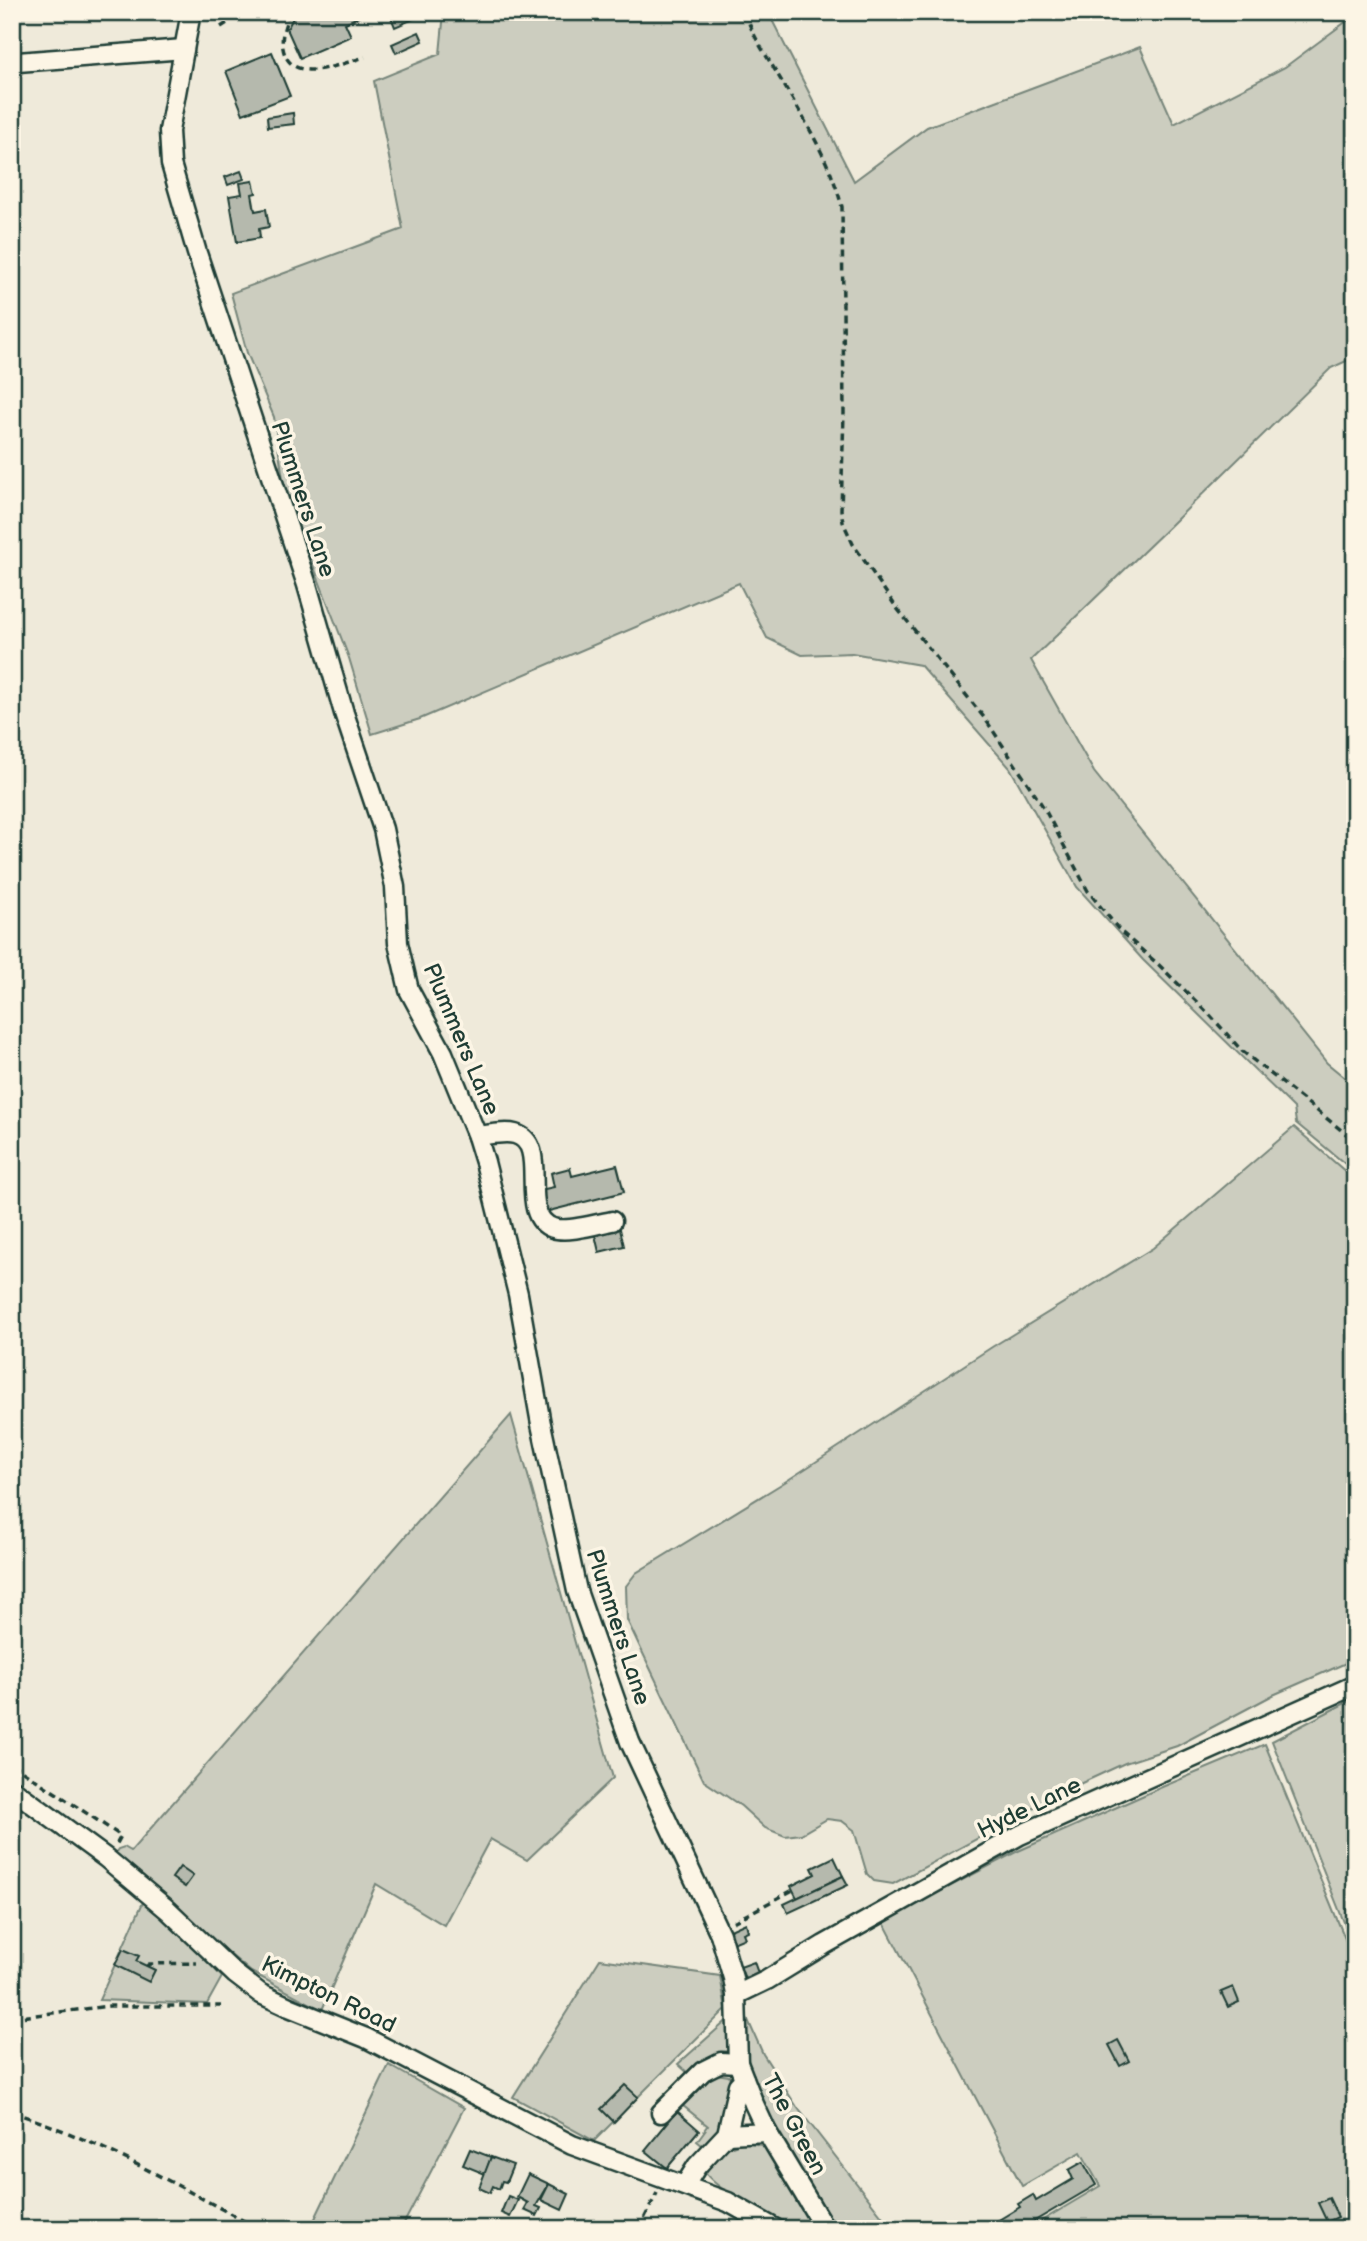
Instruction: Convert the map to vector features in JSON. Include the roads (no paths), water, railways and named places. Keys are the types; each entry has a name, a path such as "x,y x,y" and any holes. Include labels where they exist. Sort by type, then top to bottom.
{"street":[{"name":"Plummers Lane","path":"191,12 169,131 171,164 197,253 307,585 344,713 383,829 395,887 398,943 410,990 443,1053 477,1136 518,1294 541,1424 577,1591 630,1742 720,1934 736,1995"},
{"path":"18,62 184,49"},
{"path":"477,1136 510,1133 519,1135 528,1142 533,1151 534,1201 542,1220 552,1228 572,1229 612,1221"},
{"name":"Hyde Lane","path":"736,1995 767,1980 846,1932 1020,1835 1355,1685"},
{"name":"Kimpton Road","path":"12,1789 106,1857 168,1910 235,1974 261,1994 366,2038 572,2145 728,2202 776,2229"},
{"name":"The Green","path":"736,1995 741,2071 767,2132 825,2229"},
{"path":"662,2113 703,2071 722,2062 741,2071 727,2134 697,2166 685,2185"},
{"path":"727,2134 767,2132"}]}
